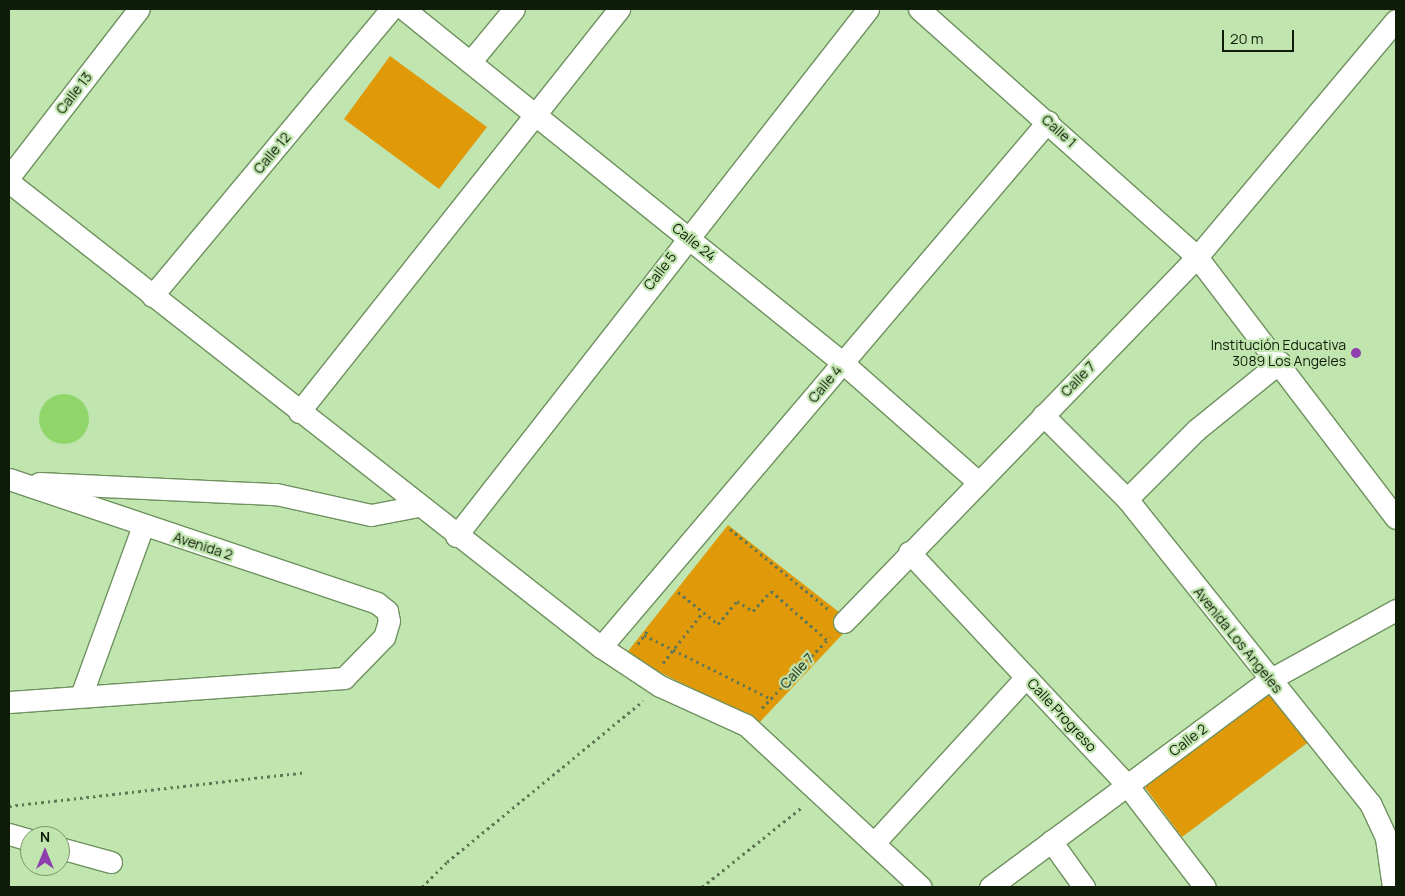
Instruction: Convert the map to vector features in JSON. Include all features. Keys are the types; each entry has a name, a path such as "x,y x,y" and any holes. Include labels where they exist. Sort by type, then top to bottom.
{"street":[{"name":"Calle 13","path":"9,177 139,9"},
{"name":"Calle 12","path":"152,296 391,9"},
{"name":"Calle 24","path":"404,9 537,112 843,363 978,482"},
{"path":"471,61 514,9"},
{"path":"299,412 619,9"},
{"name":"Calle 5","path":"456,536 686,236 868,9"},
{"name":"Calle 1","path":"919,9 1048,121 1197,257 1280,362 1396,518"},
{"name":"Calle 7","path":"844,622 909,552 1197,257 1396,20"},
{"name":"Calle 4","path":"601,647 1048,121"},
{"path":"9,182 456,536 601,647 746,725 821,792 921,887"},
{"path":"1127,499 1196,430 1280,362"},
{"name":"Avenida Los Angeles","path":"1043,415 1127,499 1269,680 1310,724 1370,803 1386,838 1393,887"},
{"path":"13,480 276,494 371,515 418,506"},
{"name":"Avenida 2","path":"13,480 143,526 377,603 387,611 389,621 384,637 344,678 81,696"},
{"path":"9,702 81,696 143,526"},
{"name":"Calle Progreso","path":"909,552 1127,785 1205,887"},
{"name":"Calle 2","path":"990,887 1269,680 1396,610"},
{"path":"874,843 1026,677"},
{"path":"1051,841 1084,887"},
{"path":"70,851 111,862"}],"path":[{"path":"728,527 844,622"},
{"path":"677,592 718,624 737,601 753,610 771,590 827,640"},
{"path":"422,887 446,862 659,678 672,652 703,612"},
{"name":"Calle 7","path":"746,725 844,622"},
{"path":"644,635 672,652 771,699"},
{"path":"9,806 306,772"},
{"path":"702,887 821,792"}],"shaded area":[{"path":"390,56 487,127 439,189 344,119"},
{"path":"728,525 853,623 760,722 625,655"},
{"path":"1263,696 1279,696 1314,738 1182,837 1144,786"}],"building":[{"path":"64,394 78,398 85,405 89,419 85,433 78,440 64,444 50,440 43,433 39,419 43,405 50,398"}],"place":[{"name":"Institución Educativa 3089 Los Angeles","path":"1356,353"}]}
